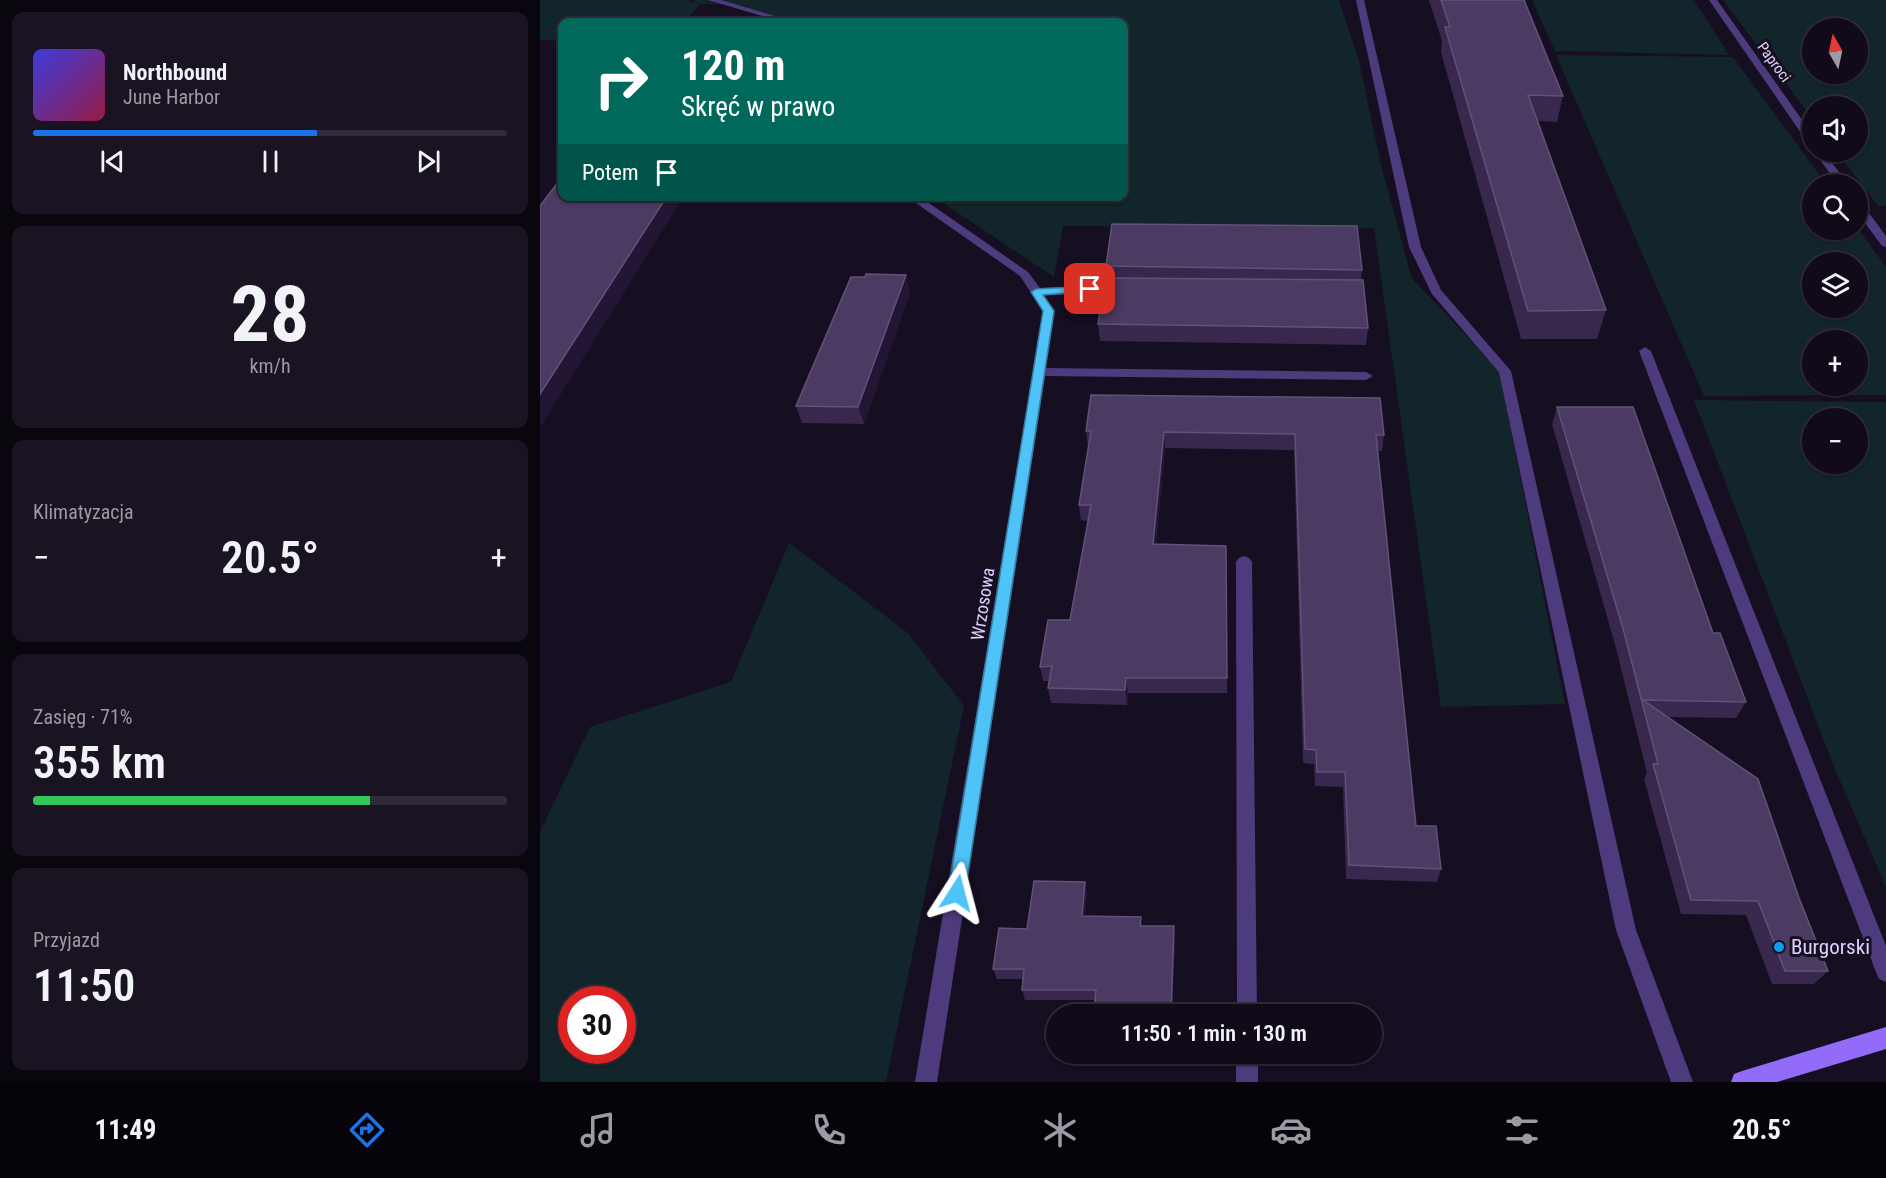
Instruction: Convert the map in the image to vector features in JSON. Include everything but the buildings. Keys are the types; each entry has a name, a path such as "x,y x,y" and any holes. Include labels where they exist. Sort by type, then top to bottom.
{"street":[{"path":"712,0 777,18"},
{"path":"1360,0 1415,247 1436,291 1505,371 1626,930 1682,1082"},
{"name":"Paproci","path":"1713,0 1802,127"},
{"name":"Wrzosowa","path":"918,201 1024,274 1049,311 927,1082"},
{"path":"1868,219 1886,244"},
{"path":"1036,292 1136,289"},
{"path":"1645,351 1886,972"},
{"path":"1039,372 1366,376"},
{"path":"1244,561 1247,1004"},
{"path":"1742,1082 1886,1038"},
{"path":"1247,1064 1247,1082"}],"shaded area":[{"path":"540,0 687,0 696,3 693,0 1339,0 1359,61 1381,165 1412,279 1499,369 1565,704 1441,707 1374,228 1063,226 1054,277 940,201 1128,201 1128,18 776,18 725,4 700,4 688,18 558,18 558,41 540,40"},
{"path":"1532,0 1694,0 1729,55 1555,51"},
{"path":"1723,0 1886,0 1886,206 1878,206 1868,193 1868,174 1854,174 1845,162 1868,162 1868,96 1802,96 1802,105"},
{"path":"1556,55 1733,57 1802,151 1802,162 1810,162 1819,174 1802,174 1802,240 1866,240 1886,267 1886,395 1868,395 1868,330 1802,330 1802,395 1704,396"},
{"path":"1694,400 1886,402 1886,887 1834,767"},
{"path":"789,543 908,633 964,706 886,1082 540,1082 540,832 590,727 731,682"}],"place":[{"name":"Burgorski","path":"1779,947"}],"route":[{"path":"957,893 1049,311 1036,292 1090,289"}]}
